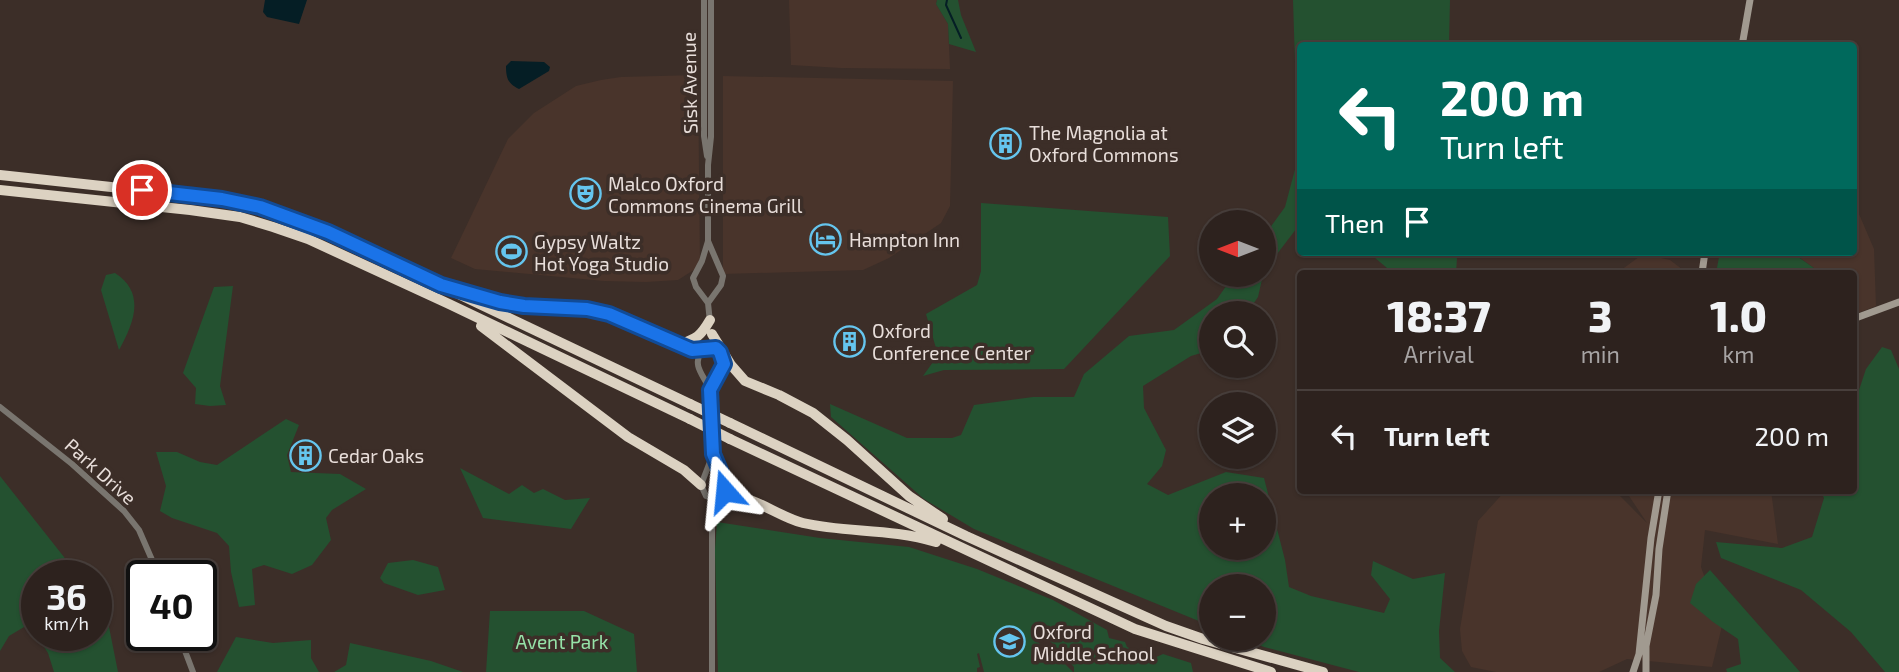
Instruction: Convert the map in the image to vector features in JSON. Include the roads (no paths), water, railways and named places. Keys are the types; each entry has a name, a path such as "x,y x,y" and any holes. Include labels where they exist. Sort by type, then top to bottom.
{"highway":[{"path":"0,172 35,179 222,199 260,207 328,232 966,536 1166,626 1323,672"},
{"path":"0,192 190,209 262,223 308,239 1135,629 1271,672"},
{"path":"441,285 500,302 587,309 609,314 679,345 704,349"},
{"path":"449,304 514,349 628,437 684,470 701,485"},
{"path":"679,345 694,341 711,327 731,365 745,381"},
{"path":"724,362 737,378 779,395 813,413 909,496 966,536"},
{"path":"721,498 736,494 780,516 802,523 897,532 967,551"},
{"path":"712,513 723,502 743,497"}],"main road":[{"path":"1743,42 1750,0"},
{"path":"1857,318 1899,302"},
{"path":"1633,672 1639,654 1658,494"},
{"path":"1646,672 1646,646 1656,596 1659,549 1667,494"}],"street":[{"name":"Sisk Avenue","path":"704,0 704,136 708,165"},
{"name":"Sisk Avenue","path":"700,291 693,278 708,241 712,0"},
{"name":"Sisk Avenue","path":"708,241 723,276 721,285 708,303"},
{"path":"699,267 718,267"},
{"path":"700,291 716,290"},
{"path":"700,291 708,303 716,348 724,362 724,367 710,390"},
{"path":"711,327 704,349 697,358 698,367 710,390 713,454 726,485 721,498 713,506 712,513 712,672"},
{"path":"704,349 716,348"},
{"name":"Park Drive","path":"0,407 72,464 124,511 139,530 152,560"},
{"path":"712,513 701,485 713,454"},
{"path":"706,496 721,498"},
{"path":"185,651 193,672"}],"water":[{"path":"265,0 307,0 299,24 267,17 263,12"},
{"path":"511,61 544,62 550,67 549,71 519,89 510,83 507,77 506,66"}],"waterway":[{"path":"947,0 946,5 961,38"}],"place":[{"name":"The Magnolia at Oxford Commons","path":"1006,143"},
{"name":"Malco Oxford Commons Cinema Grill","path":"585,194"},
{"name":"Hampton Inn","path":"826,239"},
{"name":"Gypsy Waltz Hot Yoga Studio","path":"511,252"},
{"name":"Oxford Conference Center","path":"849,341"},
{"name":"Cedar Oaks","path":"305,455"},
{"name":"Oxford Middle School","path":"1010,642"}],"park label":[{"name":"Avent Park","path":"562,641"}]}
